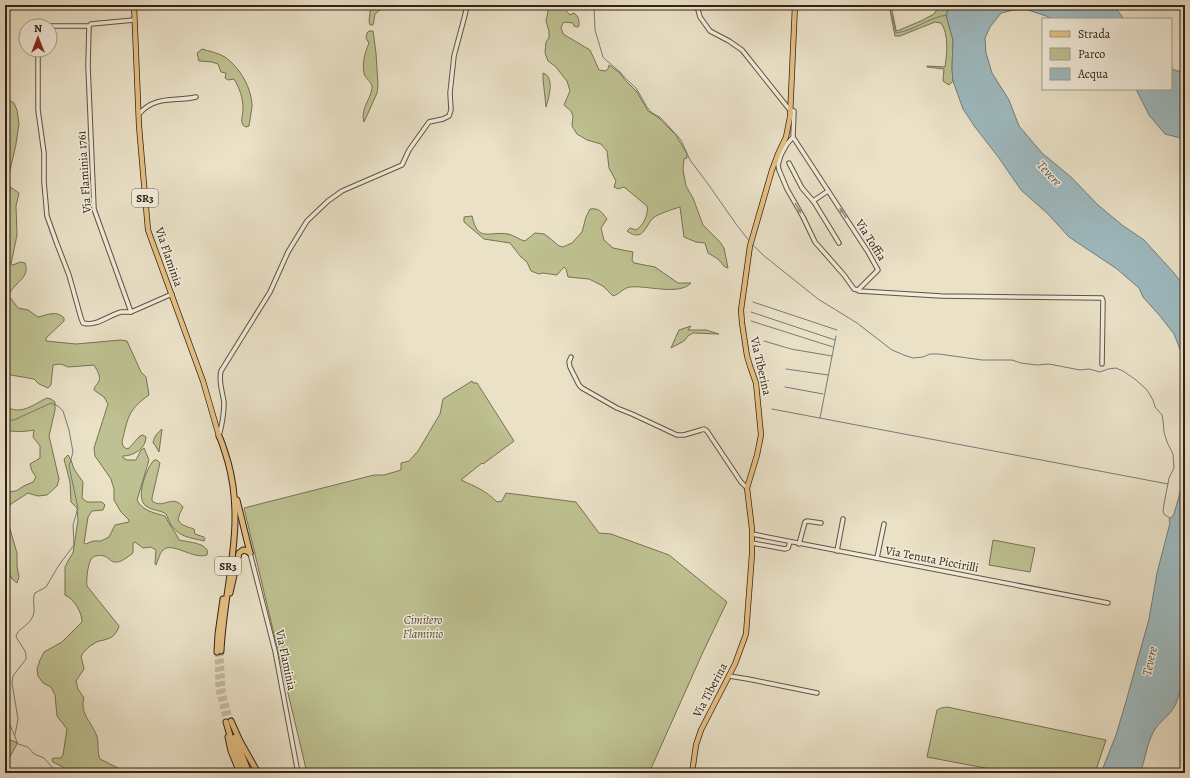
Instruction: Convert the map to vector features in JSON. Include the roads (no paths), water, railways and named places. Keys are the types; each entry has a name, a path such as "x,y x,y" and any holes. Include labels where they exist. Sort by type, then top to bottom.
{"highway":[{"name":"Via Flaminia","path":"219,436 232,483 235,510 234,552 219,652 221,612 232,540 230,486 219,436"},
{"path":"232,483 250,553"},
{"path":"224,613 228,606 239,553 243,550 250,553"},
{"path":"228,722 230,745 240,773"},
{"path":"228,722 231,739 245,773"},
{"path":"228,722 249,773"},
{"path":"228,722 258,773"}],"main road":[{"name":"Via Flaminia","path":"134,5 139,114 148,230 203,381 219,436"},
{"name":"Via Tiberina","path":"692,773 696,745 701,730 738,657 746,634 752,543 747,488 762,435 756,383 750,366 741,310 750,246 770,178 776,172 778,154 786,137 790,117 795,5"}],"street":[{"path":"219,436 224,410 220,384 221,371 270,292 288,252 306,220 336,195 402,165 409,150 429,122 450,116 450,93 454,56 467,5"},
{"path":"697,6 700,17 710,31 742,50 789,109 793,110 793,137 781,155 776,172 815,242 844,275 854,289 941,296 1102,298 1102,364"},
{"path":"58,26 89,26 92,24 134,20"},
{"name":"Via Flaminia 1761","path":"89,26 88,66 94,209 131,312"},
{"path":"38,58 38,110 44,153 44,182 47,216 69,274 81,318 84,323 94,323 121,312 131,312 172,294"},
{"path":"139,114 148,106 163,100 196,97"},
{"name":"Via Toffia","path":"793,137 868,252 878,270 858,290"},
{"path":"790,163 802,189 813,201 839,243"},
{"path":"813,201 828,191"},
{"path":"571,357 569,362 570,367 580,386 612,406 677,435 684,435 704,429 707,431 741,482 747,488"},
{"path":"837,551 843,519"},
{"path":"800,544 805,522 821,523"},
{"path":"877,558 884,524"},
{"name":"Via Tenuta Piccirilli","path":"752,534 1108,603"},
{"path":"752,543 786,549 790,542"},
{"name":"Via Flaminia","path":"250,553 275,651 298,773"},
{"path":"5,576 5,586"},
{"path":"729,676 817,693"}],"water":[{"name":"Tevere","path":"950,5 1112,5 1123,18 1050,18 1028,10 1014,10 1001,13 990,27 985,38 986,53 992,73 1009,100 1019,126 1042,153 1071,177 1098,205 1122,225 1144,240 1185,287 1185,362 1174,334 1143,297 1139,288 1117,269 1069,237 1048,214 1021,190 975,127 963,109 953,81 953,40 946,15"},
{"path":"1172,69 1185,73 1185,139 1165,134 1149,115 1136,90 1172,90"},
{"name":"Tevere","path":"1185,475 1185,667 1179,695 1173,709 1154,731 1148,744 1140,773 1101,773 1116,735 1125,705 1149,619 1157,573 1170,523 1169,520 1174,514"}],"waterway":[{"path":"594,5 595,30 603,57 636,88 651,112 661,118 681,140 690,160 750,242"},
{"path":"889,5 896,33 909,30 934,18 947,15"},
{"path":"752,244 763,255 818,299 857,323 892,350 904,355 913,358 923,357 930,354 939,354 982,360 1012,360 1037,365 1049,364 1080,370 1089,369 1100,372 1116,368 1123,371 1147,390 1155,407 1162,415 1164,432 1173,454 1174,468 1169,478 1163,512 1170,518"},
{"path":"753,302 837,330"},
{"path":"751,312 835,340"},
{"path":"751,321 833,347"},
{"path":"820,418 836,336"},
{"path":"764,341 791,349 832,356"},
{"path":"786,369 828,375"},
{"path":"785,387 823,394"},
{"path":"5,420 14,420 51,403 58,406 63,411 69,430 73,452 69,466 78,508 73,525 74,545 59,565 46,587 35,593 33,615 30,621 18,632 16,637 25,651 26,659 13,676 12,683 18,719 15,735"},
{"path":"772,409 1168,484"},
{"path":"5,717 8,720 18,744 28,747 34,754 44,758 57,773"}],"tunnel":[{"path":"221,651 223,693 231,721"},
{"path":"217,652 218,689 226,722"}],"park label":[{"name":"Cimitero Flaminio","path":"423,627"}]}
